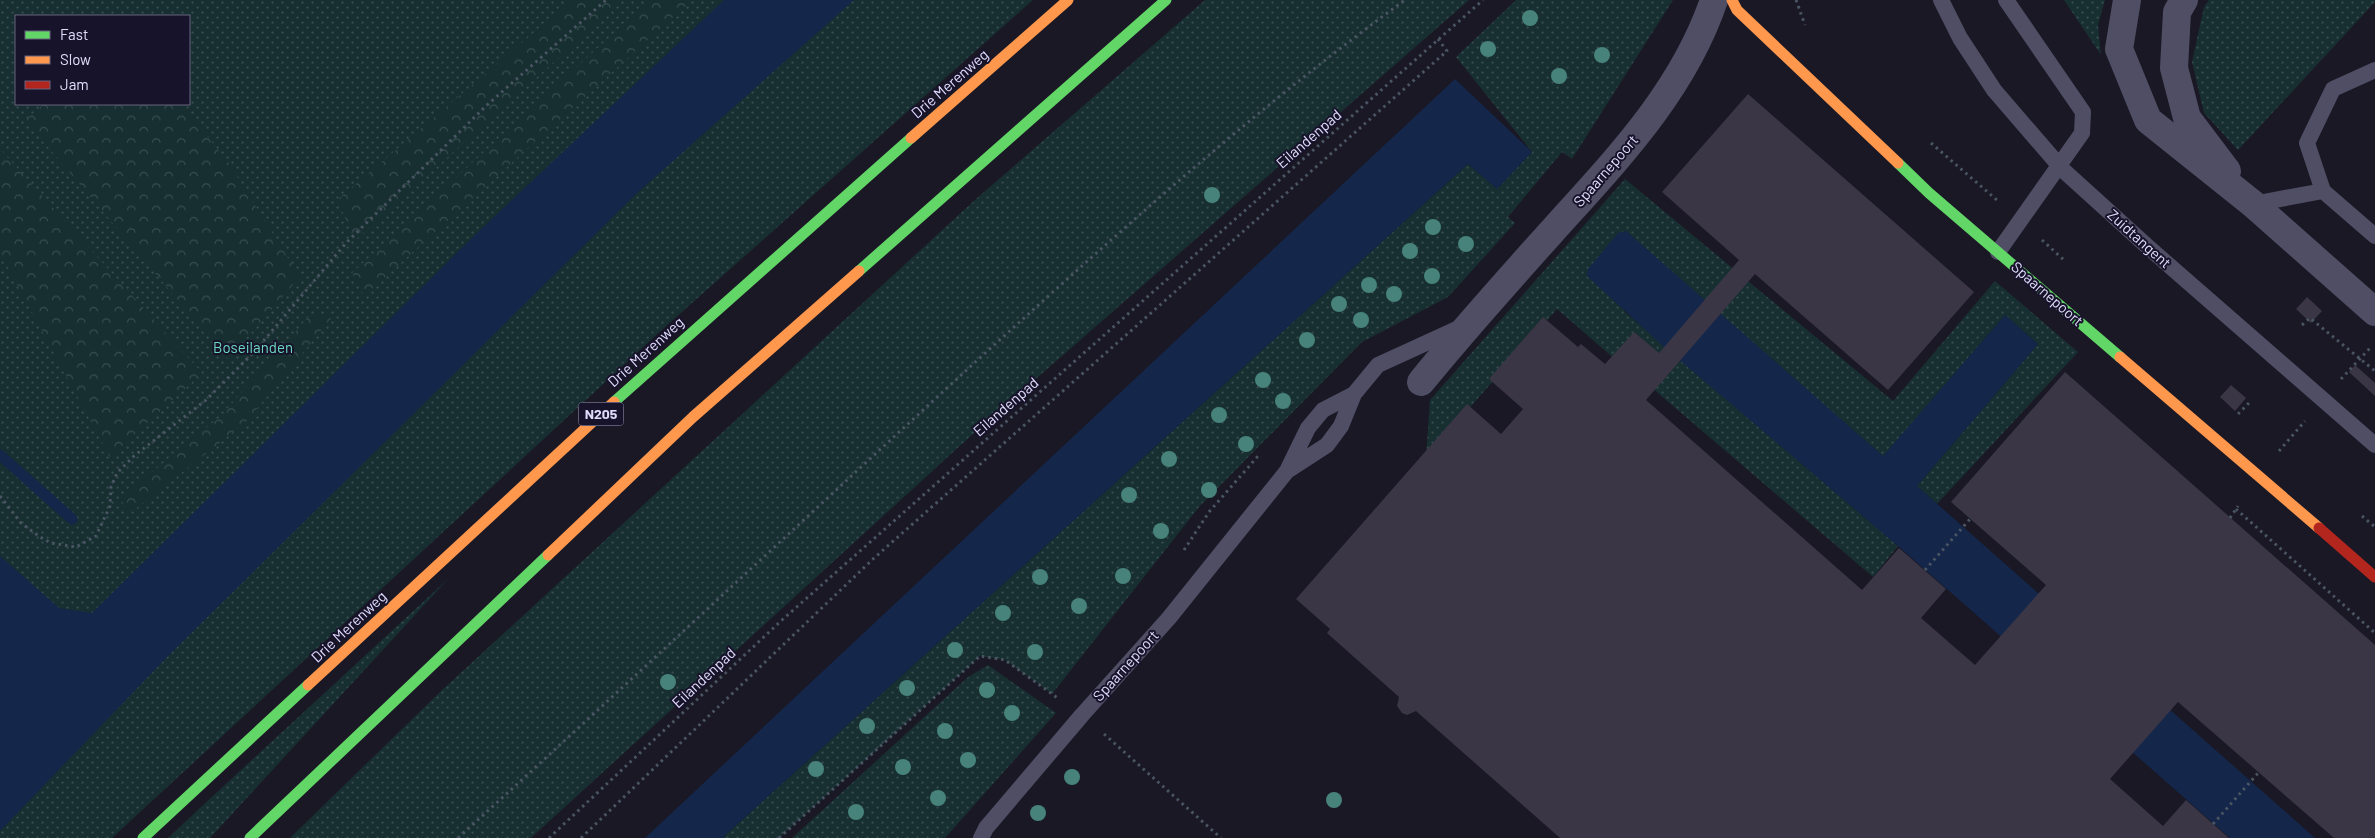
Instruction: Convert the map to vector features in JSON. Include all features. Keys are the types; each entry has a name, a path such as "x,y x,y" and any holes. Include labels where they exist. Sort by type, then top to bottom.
{"main road":[{"name":"Drie Merenweg","path":"143,838 662,357 1068,0"},
{"path":"250,838 693,417 1166,0"},
{"name":"Spaarnepoort","path":"1732,0 1737,10 1870,139 2375,577"}],"street":[{"name":"Spaarnepoort","path":"1421,382 1470,322 1635,139 1673,84 1705,26 1714,0"},
{"path":"2126,0 2118,49 2148,120 2253,204 2375,312"},
{"path":"2184,0 2176,12 2174,68 2187,118 2253,204"}],"lane":[{"name":"Zuidtangent","path":"1940,0 1960,38 1994,90 2063,170 2148,247 2375,445"},
{"path":"1998,252 2082,133 2083,112 2006,0"},
{"path":"2375,70 2334,89 2307,143 2323,191 2375,236"},
{"path":"2253,204 2323,191"},
{"name":"Spaarnepoort","path":"1287,471 1327,445 1342,426 1354,394 1378,365 1470,322"},
{"name":"Spaarnepoort","path":"1082,715 1169,618 1287,471 1308,428 1323,410 1354,394"},
{"path":"981,838 986,828 1082,715"}],"path":[{"path":"0,496 22,523 51,543 76,547 96,536 110,506 111,487 117,473 134,456 206,400 255,351 346,243 486,106 606,0"},
{"path":"458,838 786,534 1134,218 1343,45 1405,0"},
{"name":"Eilandenpad","path":"549,838 782,620 1483,0"},
{"path":"581,838 873,559 1447,51 1438,40"},
{"path":"2302,325 2310,318 2375,372"},
{"path":"2340,380 2375,343"},
{"path":"2230,518 2259,476 2310,415"},
{"path":"2236,509 2375,633"},
{"path":"1925,570 1970,519"},
{"path":"779,838 980,656 1005,660 1059,699"},
{"name":"Spaarnepoort","path":"1082,715 1221,838"},
{"path":"2213,824 2259,772"}],"green space":[{"name":"Boseilanden","path":"0,0 1033,0 665,327 112,838 0,838"},
{"path":"572,0 623,0 355,240 337,200"},
{"path":"650,0 692,0 364,296 352,273"},
{"path":"1205,0 1469,0 974,433 531,838 290,838 441,691 976,199"},
{"path":"1516,0 1673,0 1572,159 1562,152 1508,217 1515,223 1448,297 1362,342 1199,507 1052,694 1005,660 980,656 779,838 722,838 1468,164 1497,189 1532,152 1456,57"},
{"path":"2064,0 2105,0 2098,25 2101,55"},
{"path":"2209,0 2375,0 2375,2 2238,150 2204,113 2192,62 2204,7"},
{"path":"43,105 182,105 228,162 300,277 228,359 25,120"},
{"path":"0,149 202,373 110,457 0,253"},
{"path":"1625,179 1893,401 1995,281 2078,352 1937,504 1917,486 2038,344 2005,315 1883,457 1625,231 1624,311 1898,546 1873,577 1557,309 1426,457 1430,400"},
{"path":"310,315 333,316 246,422 129,514 120,498 220,417"},
{"path":"448,579 210,838 168,838 202,806"},
{"path":"988,665 1056,713 945,838 792,838 968,677"}],"water":[{"path":"724,0 854,0 637,193 168,656 0,831 0,556 59,608 92,613 477,233"},
{"path":"1455,79 1532,152 1497,189 1468,164 722,838 645,838"},
{"path":"1626,231 1883,456 2005,315 2038,344 1917,486 2315,838 2230,838 1898,546 1663,346 1587,276 1588,269 1618,233"}],"building":[{"path":"1748,94 1974,292 1888,390 1755,274 1646,400 1862,590 1899,548 1946,589 1921,618 1975,665 2046,585 1951,502 2065,372 2375,645 2375,838 2334,838 2178,702 2110,779 2163,826 2186,800 2229,838 1560,838 1416,711 1407,715 1402,713 1397,706 1399,697 1327,633 1330,629 1296,599 1467,404 1501,434 1523,409 1489,379 1543,317 1578,347 1581,344 1605,364 1634,332 1659,353 1739,260 1662,192"},
{"path":"2307,297 2322,311 2311,323 2296,309"},
{"path":"2355,365 2375,383 2375,396 2349,372"},
{"path":"2231,385 2246,398 2235,411 2220,397"}],"waterway":[{"path":"0,455 72,519"}],"traffic: fast":[{"path":"859,271 1166,0"},
{"path":"614,402 911,138"},
{"path":"1898,163 1929,193 2120,357"},
{"path":"250,838 548,555"},
{"path":"143,838 308,685"}],"traffic: slow":[{"path":"911,138 1068,0"},
{"path":"1732,0 1737,10 1898,163"},
{"path":"548,555 693,417 859,271"},
{"path":"2120,357 2319,528"},
{"path":"308,685 614,402"}],"traffic: jam":[{"path":"2319,528 2375,577"}]}
